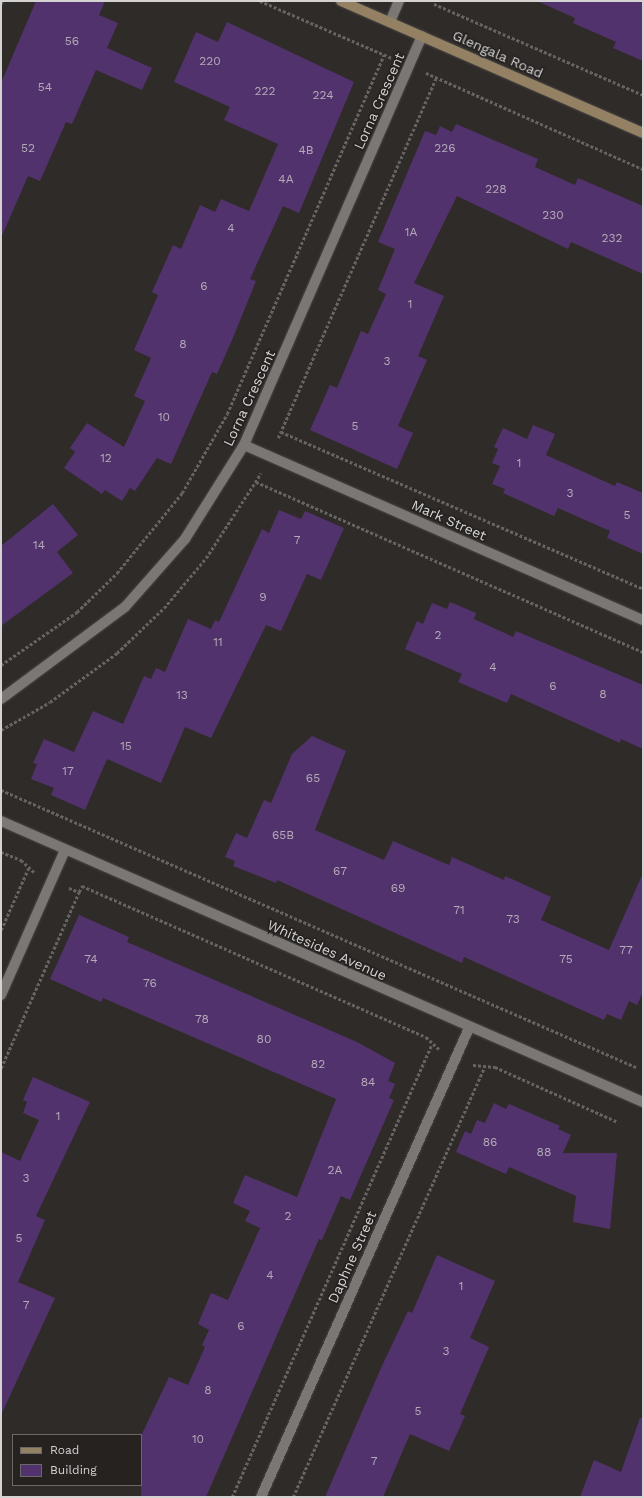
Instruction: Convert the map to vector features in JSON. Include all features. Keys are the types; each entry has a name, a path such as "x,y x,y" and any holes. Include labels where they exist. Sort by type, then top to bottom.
{"street":[{"name":"Glengala Road","path":"341,1 643,133"},
{"path":"390,22 399,1"},
{"name":"Lorna Crescent","path":"1,699 125,607 185,539 244,445 422,36"},
{"name":"Mark Street","path":"244,445 643,620"},
{"name":"Whitesides Avenue","path":"1,821 469,1028 643,1102"},
{"path":"1,995 65,850"},
{"name":"Daphne Street","path":"261,1497 469,1028"}],"path":[{"path":"260,1 643,170"},
{"path":"428,1 435,2 643,95"},
{"path":"1,665 76,612 117,573 182,493 227,414 384,55"},
{"path":"281,432 643,589"},
{"path":"256,482 643,652"},
{"path":"1,790 636,1067"},
{"path":"1,852 21,860 28,870 79,892"},
{"path":"1,930 28,870"},
{"path":"1,1068 82,886 426,1037 431,1046 484,1068 495,1067 618,1122"},
{"path":"232,1497 431,1046"},
{"path":"293,1497 484,1068"}],"building":[{"path":"36,1 105,1 99,15 118,23 107,48 152,68 142,90 96,70 72,124 66,122 40,181 28,176 1,238 1,83"},
{"path":"537,1 643,1 643,61 613,48 616,42 573,23 575,18"},
{"path":"227,22 354,82 299,213 283,206 250,279 256,281 232,340 217,374 212,372 171,464 157,458 135,491 130,488 122,501 105,490 102,494 64,468 75,452 70,448 87,423 124,447 145,401 134,396 151,358 134,350 158,295 152,292 173,245 181,249 200,205 215,212 221,199 249,211 278,144 224,120 230,107 174,82 196,32 218,42"},
{"path":"456,124 538,159 535,167 575,185 578,178 643,206 643,274 571,242 568,249 457,196 414,283 444,296 418,356 427,360 398,426 413,433 397,469 310,430 330,385 337,388 361,331 368,334 386,294 378,290 395,249 378,242 425,131 436,135 440,126 452,132"},
{"path":"533,425 555,434 546,455 615,486 617,482 643,493 643,554 607,538 610,531 558,508 554,516 503,493 505,489 492,484 500,466 492,463 498,449 494,447 503,428 527,439"},
{"path":"53,504 78,535 57,552 73,573 1,626 1,546"},
{"path":"279,510 301,519 305,511 344,528 321,580 307,574 281,631 266,625 211,738 185,727 161,783 107,759 85,810 51,795 54,788 31,779 37,764 33,763 44,739 74,752 93,711 123,724 144,676 151,679 156,668 165,672 188,619 211,629 215,620 219,622 262,529 269,533"},
{"path":"450,602 476,613 474,619 513,637 516,631 643,685 643,749 621,739 620,743 511,694 507,703 458,682 462,674 405,649 417,621 423,624 432,603 447,609"},
{"path":"312,736 346,751 315,830 384,860 393,841 449,865 452,857 504,880 505,876 551,897 541,920 609,950 643,873 643,992 637,1005 629,1001 621,1020 607,1014 604,1020 464,957 462,963 277,880 276,883 233,866 235,861 225,857 236,833 247,838 264,800 271,803 292,754"},
{"path":"79,915 129,937 127,942 357,1042 395,1063 388,1081 395,1084 389,1098 394,1100 350,1200 341,1196 322,1240 319,1239 206,1497 141,1497 142,1434 169,1377 188,1385 205,1347 202,1345 209,1330 198,1324 211,1293 228,1300 260,1228 245,1221 250,1211 233,1203 245,1175 297,1197 336,1099 103,998 101,1002 50,979"},
{"path":"33,1077 90,1102 36,1216 45,1220 18,1282 55,1298 1,1415 1,1152 20,1161 39,1120 23,1113 27,1102 23,1100"},
{"path":"494,1103 506,1109 509,1104 560,1126 558,1129 571,1135 563,1153 617,1153 610,1229 573,1222 576,1196 509,1167 506,1174 456,1152 465,1131 471,1134 477,1120 485,1123"},
{"path":"437,1255 495,1281 470,1338 489,1347 460,1414 465,1416 449,1451 410,1434 383,1497 325,1497 381,1368 408,1311 412,1313"},
{"path":"640,1418 643,1418 643,1497 580,1497 594,1460 621,1472"}]}
